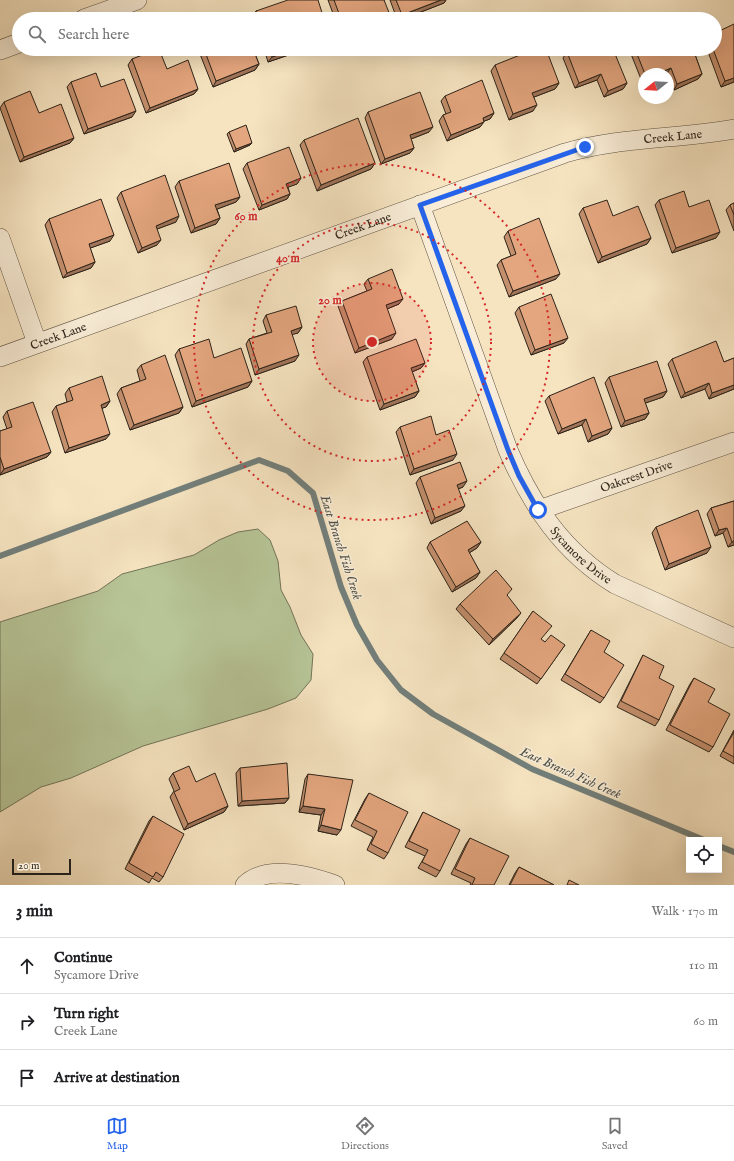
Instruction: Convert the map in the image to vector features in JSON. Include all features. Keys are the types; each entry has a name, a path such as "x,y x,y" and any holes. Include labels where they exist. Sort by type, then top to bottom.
{"street":[{"path":"104,12 137,0"},
{"path":"0,50 12,46"},
{"name":"Creek Lane","path":"0,356 585,147 706,134 734,129"},
{"name":"Sycamore Drive","path":"420,205 508,450 519,476 538,510 570,550 597,573 615,584 734,638"},
{"path":"0,238 37,343"},
{"name":"Oakcrest Drive","path":"538,510 734,442"},
{"path":"245,885 254,878 281,874 297,874 335,885"}],"green space":[{"path":"258,529 270,540 278,561 281,590 290,607 301,635 313,654 311,680 296,698 268,709 143,746 71,778 41,787 0,812 0,622 98,591 122,574 194,555 219,540 238,532"}],"building":[{"path":"288,0 318,0 322,12 256,12"},
{"path":"334,0 384,0 389,12 338,12"},
{"path":"396,0 441,0 410,12 401,12"},
{"path":"734,24 734,78 725,81 716,56 722,56 722,30"},
{"path":"140,56 162,56 167,69 188,60 198,89 150,108 132,59"},
{"path":"207,56 256,56 259,64 216,81"},
{"path":"518,56 549,56 559,83 532,93 537,105 513,114 495,65"},
{"path":"569,56 616,56 627,83 608,91 601,74 579,83"},
{"path":"638,56 696,56 702,74 677,84 674,76 674,68 643,68"},
{"path":"96,73 101,87 124,79 136,111 88,129 71,82"},
{"path":"482,80 494,113 483,118 484,122 451,135 443,115 451,112 445,96"},
{"path":"30,91 39,113 61,104 74,138 24,157 4,102"},
{"path":"420,92 433,127 410,135 414,148 385,159 368,112"},
{"path":"358,118 375,163 321,185 304,140"},
{"path":"246,125 252,143 236,149 229,132"},
{"path":"289,147 301,178 286,184 290,194 262,205 247,163"},
{"path":"229,163 240,197 215,205 220,218 195,228 179,181"},
{"path":"165,175 179,216 156,226 161,240 142,248 121,192"},
{"path":"684,191 689,207 709,200 720,232 676,248 659,200"},
{"path":"101,199 114,235 89,244 95,262 67,273 49,219"},
{"path":"607,200 613,216 638,206 651,238 602,257 583,208"},
{"path":"734,203 734,215 730,205"},
{"path":"539,218 560,274 513,291 501,260 516,254 508,231"},
{"path":"392,269 403,299 386,305 396,333 359,348 342,301 372,289 368,279"},
{"path":"551,294 568,338 535,350 519,307"},
{"path":"296,306 302,327 291,331 299,355 259,369 249,339 272,332 266,315"},
{"path":"209,339 214,358 241,348 252,381 196,401 179,349"},
{"path":"416,339 425,363 411,368 419,391 384,404 367,357"},
{"path":"716,341 724,362 734,358 734,385 712,393 709,383 685,393 672,359"},
{"path":"165,355 183,407 134,425 121,388 146,379 141,365"},
{"path":"657,361 667,391 644,399 649,413 625,421 609,377"},
{"path":"102,376 110,401 101,405 110,434 69,448 56,406 73,400 69,388"},
{"path":"594,377 612,428 592,436 586,419 562,429 549,396"},
{"path":"33,402 51,452 4,469 0,457 0,431 12,427 7,411"},
{"path":"431,416 436,435 449,430 457,454 414,469 400,427"},
{"path":"460,462 467,481 457,485 465,506 435,518 420,477"},
{"path":"734,501 734,541 732,542 727,528 719,530 711,508"},
{"path":"698,510 711,547 669,564 656,527"},
{"path":"467,521 481,542 468,550 480,572 456,587 430,542"},
{"path":"496,570 512,589 507,595 521,613 493,639 460,604"},
{"path":"533,611 552,626 541,639 545,642 551,635 565,645 541,679 504,653"},
{"path":"591,630 610,641 604,652 624,665 604,698 565,674"},
{"path":"643,655 664,666 659,678 674,686 659,720 621,701"},
{"path":"694,678 715,689 708,702 730,714 713,747 670,725"},
{"path":"734,732 734,757 723,751"},
{"path":"287,763 289,798 242,801 240,768"},
{"path":"189,766 196,782 215,773 228,806 188,824 174,792 180,789 173,773"},
{"path":"308,774 353,780 341,830 321,825 325,809 303,806"},
{"path":"369,793 408,812 388,853 371,844 377,831 355,820"},
{"path":"423,812 460,830 440,871 422,862 428,850 409,841"},
{"path":"153,816 184,834 163,877 156,872 153,877 129,863"},
{"path":"470,838 509,856 494,885 472,885 475,878 455,869"},
{"path":"519,867 554,885 510,885"},
{"path":"569,880 579,885 567,885"}],"waterway":[{"name":"East Branch Fish Creek","path":"0,556 259,460 288,471 313,493 341,587 357,625 377,660 401,690 433,714 532,769 697,837"},
{"name":"East Branch Fish Creek","path":"722,847 734,852"}],"route":[{"path":"538,510 519,476 508,450 420,205 585,147"}]}
